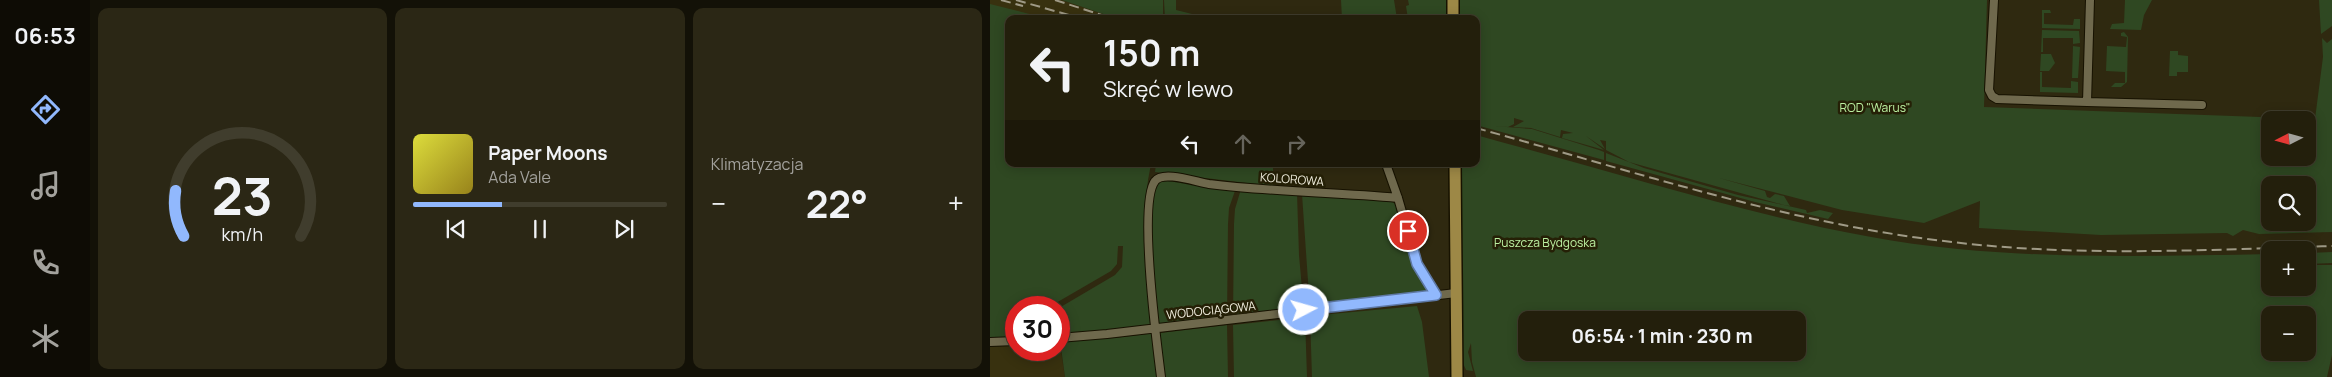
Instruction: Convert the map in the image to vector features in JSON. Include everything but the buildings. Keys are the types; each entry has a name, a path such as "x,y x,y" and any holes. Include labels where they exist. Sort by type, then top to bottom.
{"main road":[{"path":"1453,0 1453,15"},
{"path":"1454,167 1457,375"}],"street":[{"path":"1994,0 1989,90 1992,96 1997,99 2202,105"},
{"path":"2087,102 2090,0"},
{"path":"1387,167 1417,264 1436,295"},
{"name":"KOLOROWA","path":"1155,327 1147,226 1151,188 1156,179 1166,175 1212,184 1398,198"},
{"name":"WODOCIĄGOWA","path":"1070,337 1456,293"},
{"path":"1155,327 1161,377"},
{"path":"990,342 1005,341"}],"shaded area":[{"path":"990,0 1062,0 1106,15 1014,15 990,8"},
{"path":"1005,345 1005,361 1062,361 1065,377 990,377 990,347"}],"green space":[{"path":"1062,0 1163,0 1163,15 1106,15"},
{"path":"1164,0 1176,0 1176,10 1196,15 1165,15"},
{"path":"1341,0 1394,0 1396,15 1342,15"},
{"path":"1408,0 1448,0 1448,15 1407,15 1406,6 1409,5"},
{"name":"ROD \"Warus\"","path":"1458,0 1987,0 1984,107 2261,117 2261,166 2316,166 2316,111 2323,57 2322,38 2327,43 2332,39 2332,232 2259,234 2243,230 2233,236 2227,233 2101,235 1979,228 1980,201 1924,223 1842,210 1719,178 1765,191 1767,197 1770,198 1775,194 1784,196 1790,206 1784,205 1629,162 1606,150 1606,141 1600,140 1605,149 1586,136 1604,150 1562,138 1563,134 1573,133 1561,130 1560,137 1531,128 1513,127 1524,121 1514,118 1514,124 1508,127 1493,126 1532,129 1604,152 1604,160 1480,126 1480,15 1458,15"},
{"path":"2125,0 2152,0 2144,15 2141,30 2110,29 2112,24 2124,23"},
{"path":"2319,0 2332,0 2332,26 2321,34"},
{"path":"990,4 1033,15 1005,15 1005,167 1150,167 1145,205 1145,246 1154,328 1070,334 1070,302 1115,275 1122,267 1123,246 1118,246 1117,264 1111,271 1068,296 1005,296 1005,338 990,339"},
{"path":"2042,10 2050,10 2051,13 2044,13 2044,24 2073,25 2074,19 2080,19 2080,29 2042,28"},
{"path":"2042,30 2079,31 2080,43 2073,44 2073,38 2043,38 2043,52 2041,52"},
{"path":"2124,32 2128,37 2127,82 2121,87 2111,87 2115,83 2125,83 2125,72 2106,71 2107,46 2126,47 2127,37 2121,36 2121,33"},
{"path":"2073,46 2080,47 2078,78 2072,78"},
{"path":"2170,51 2178,51 2178,55 2188,56 2188,72 2177,72 2177,76 2169,76"},
{"path":"2041,54 2051,54 2055,63 2049,71 2040,71"},
{"path":"2040,72 2042,72 2042,87 2071,88 2071,81 2078,82 2078,93 2040,92"},
{"name":"Puszcza Bydgoska","path":"1480,136 1763,214 1840,231 1918,244 1997,252 2075,256 2261,254 2261,296 2316,296 2316,265 2332,265 2332,355 2327,377 1476,377 1472,362 1471,343 1468,352 1473,371 1466,370 1462,361 1460,167 1480,167"},
{"path":"1606,153 1644,168 1738,195 1806,210 1807,213 1820,210 1833,213 1828,219 1755,202 1606,161"},
{"path":"1156,167 1273,167 1273,186 1155,172"},
{"path":"1169,179 1236,188 1229,208 1227,320 1159,327 1150,226 1152,183"},
{"path":"1241,189 1297,193 1299,255 1304,311 1233,319 1234,224 1235,209"},
{"path":"1302,194 1391,201 1398,206 1431,291 1310,310"},
{"path":"2332,252 2332,263 2316,264 2316,253"},
{"path":"1417,306 1422,322 1429,377 1312,377 1310,316"},
{"path":"1305,317 1307,377 1234,377 1233,325"},
{"path":"1227,325 1228,377 1165,377 1160,333"},
{"path":"1155,333 1159,377 1065,377 1063,361 1070,361 1070,340 1114,338"}],"railway":[{"path":"1001,0 1023,6"},
{"path":"1016,0 1069,15"},
{"path":"1055,0 1102,15"},
{"path":"1480,129 1712,194 1831,223 1891,234 1999,247 2047,250 2142,251 2332,246"}],"route":[{"path":"1304,310 1436,295 1417,264 1408,231"}]}
